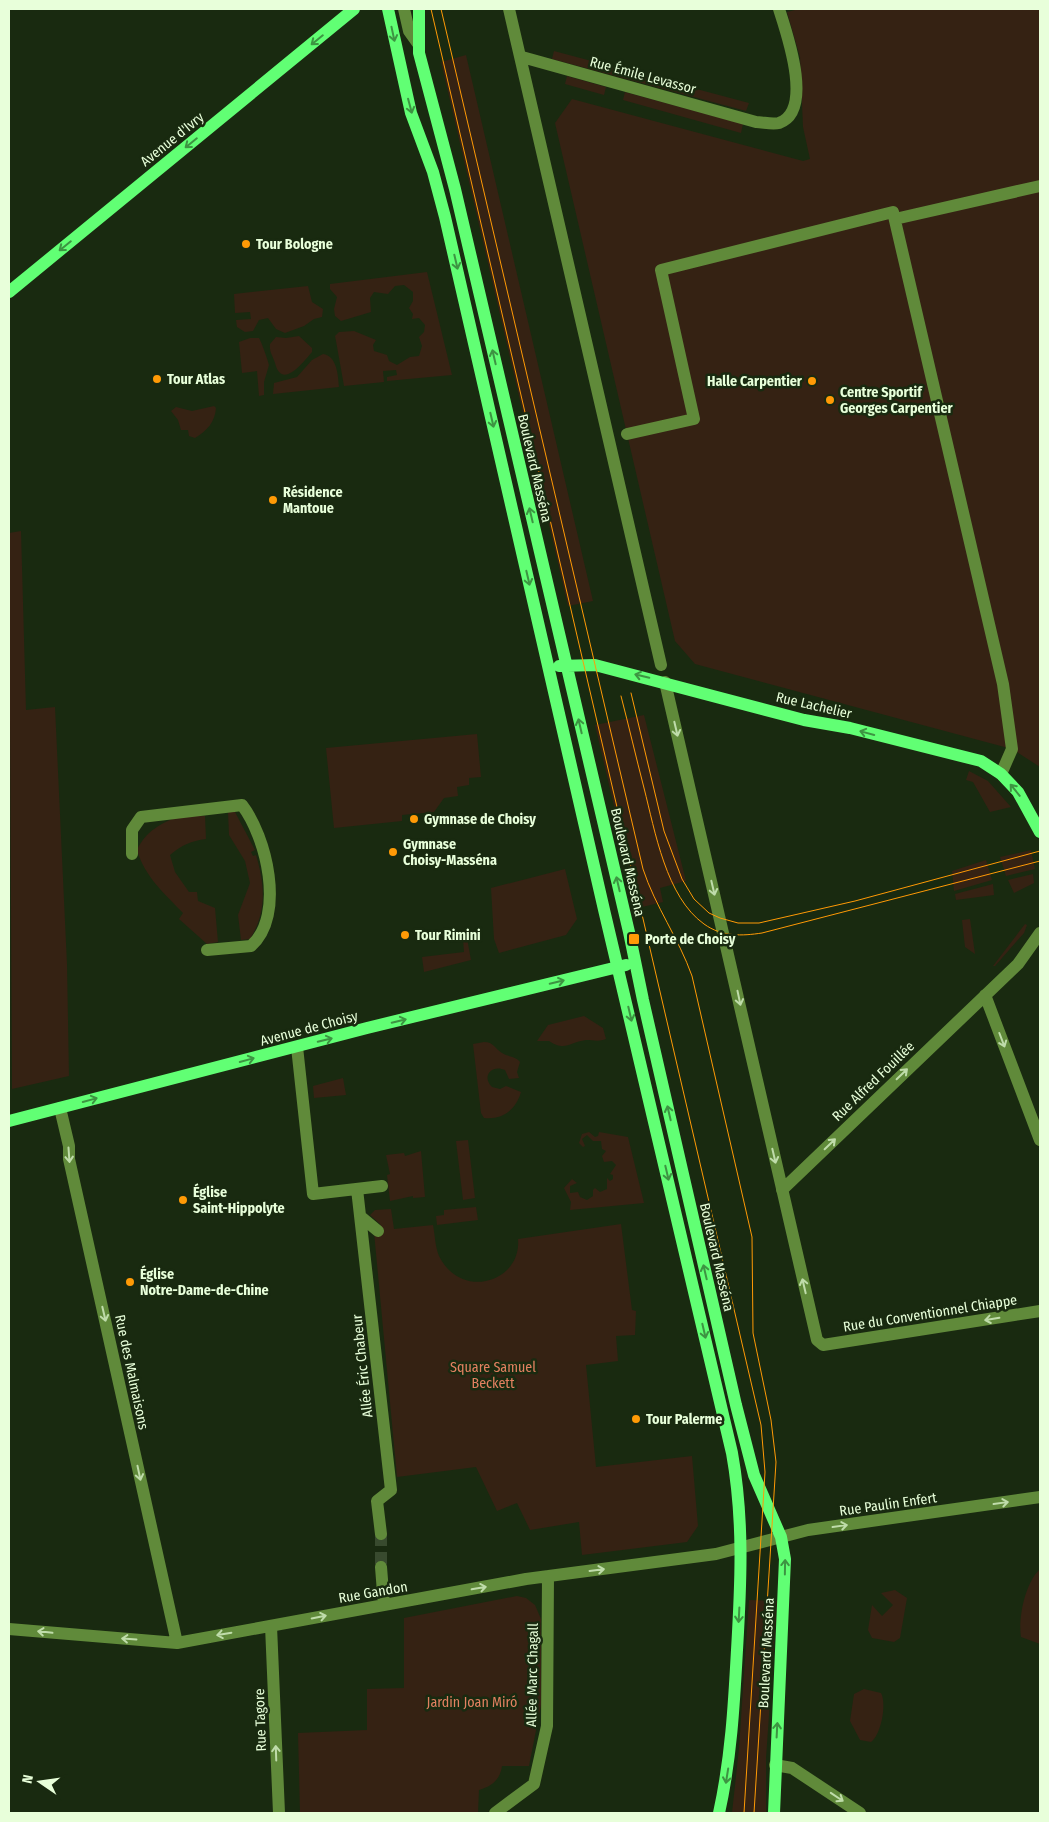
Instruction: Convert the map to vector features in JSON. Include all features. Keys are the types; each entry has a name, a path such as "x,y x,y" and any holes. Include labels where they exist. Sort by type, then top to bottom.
{"main road":[{"name":"Avenue d'Ivry","path":"9,292 354,9"},
{"name":"Boulevard Masséna","path":"388,9 411,113 433,172 445,217 732,1453 740,1496 742,1548 731,1748 719,1813"},
{"name":"Boulevard Masséna","path":"420,9 419,45 455,189 636,963 736,1405 754,1475 781,1537 785,1559 785,1587 774,1813"},
{"name":"Rue Lachelier","path":"549,668 566,665 595,665 804,720 850,728 981,761 1001,774 1018,792 1040,834"},
{"name":"Avenue de Choisy","path":"9,1121 636,963"}],"street":[{"path":"404,9 409,31 419,45"},
{"path":"509,9 522,57 661,665"},
{"name":"Rue Émile Levassor","path":"522,57 756,122 780,122 792,113 796,105 793,56 779,9"},
{"path":"895,219 1040,186"},
{"path":"627,434 694,419 661,270 893,212 1003,684 1012,749 1001,774"},
{"path":"665,682 782,1190"},
{"path":"132,854 132,830 141,817 242,805 264,850 269,884 270,909 265,926 257,941 251,946 207,950"},
{"name":"Rue Alfred Fouillée","path":"782,1190 1018,964 1040,933"},
{"path":"985,995 1040,1140"},
{"path":"297,1047 312,1194 382,1186"},
{"name":"Rue des Malmaisons","path":"60,1108 69,1146 69,1159 177,1643"},
{"name":"Allée Éric Chabeur","path":"357,1190 391,1490 377,1501 380,1534"},
{"name":"Rue du Conventionnel Chiappe","path":"782,1190 815,1333 817,1340 823,1345 1040,1311"},
{"path":"360,1216 378,1231"},
{"name":"Rue Paulin Enfert","path":"742,1548 808,1530 1040,1497"},
{"name":"Rue Gandon","path":"9,1629 177,1643 548,1576 706,1556 742,1548"},
{"path":"381,1567 384,1605"},
{"name":"Allée Marc Chagall","path":"495,1813 534,1784 547,1726 548,1576"},
{"name":"Rue Tagore","path":"272,1626 279,1813"},
{"path":"775,1766 792,1768 860,1813"}],"green space":[{"name":"Centre Sportif Georges Carpentier","path":"799,9 1040,9 1040,767 1012,749 695,664 675,641 555,123 572,99 803,161 810,159 803,127 800,57 787,12"},
{"path":"554,51 749,103 746,111 552,59"},
{"path":"466,55 593,601 568,606 441,62"},
{"path":"567,76 606,87 604,95 565,84"},
{"path":"625,92 743,124 741,133 623,100"},
{"path":"427,272 452,375 387,381 387,377 397,375 396,370 383,371 384,382 344,386 335,336 339,332 354,331 376,340 373,345 374,351 387,355 389,361 397,365 410,357 419,356 422,346 419,337 424,332 425,325 419,318 412,319 413,314 409,308 413,301 413,292 404,285 395,286 388,294 374,292 370,298 371,312 341,321 335,316 334,309 337,297 330,289 330,284"},
{"path":"308,286 312,302 323,309 322,317 285,333 276,329 268,318 259,320 253,331 245,332 237,327 236,320 251,319 250,312 235,313 234,294"},
{"path":"299,336 312,348 312,352 299,367 288,374 283,374 278,371 270,344 276,337"},
{"path":"250,338 259,338 269,365 264,382 264,395 259,396 257,371 242,373 239,342"},
{"path":"323,354 334,362 339,387 273,394 274,383 297,377 312,360"},
{"path":"214,406 216,408 212,422 207,429 195,438 189,436 188,430 181,430 178,420 171,411 176,407 192,411"},
{"path":"21,531 26,710 55,707 67,964 69,1076 12,1089 9,533"},
{"path":"644,715 686,881 660,888 663,902 638,908 595,725"},
{"path":"477,734 481,777 469,778 469,785 457,787 458,796 444,798 434,812 402,815 402,821 334,828 326,748"},
{"path":"969,771 988,781 1011,807 990,812 973,782 966,780"},
{"path":"228,812 235,812 255,850 251,852 253,856 256,855 263,888 262,908 256,929 250,939 241,940 238,915 250,883 245,861 229,835"},
{"path":"179,816 205,816 206,839 187,844 170,855 175,872 189,892 197,892 198,901 215,908 218,942 207,944 179,919 183,913 150,877 140,860 137,850 149,833"},
{"path":"1031,850 1035,869 1006,876 1000,857"},
{"path":"986,860 992,880 954,891 952,871"},
{"path":"565,869 577,919 566,935 499,953 494,939 491,888"},
{"path":"1033,874 1034,883 1014,893 1008,880"},
{"path":"993,884 994,895 956,900 955,894"},
{"path":"970,919 975,954 965,947 962,920"},
{"path":"1025,924 1027,925 1024,933 993,966"},
{"path":"467,938 471,960 424,972 422,957 464,952 463,939"},
{"path":"584,1016 603,1028 606,1039 580,1041 564,1046 549,1041 537,1041 548,1025"},
{"path":"484,1042 492,1044 502,1053 520,1062 517,1072 519,1078 509,1079 505,1070 500,1069 492,1070 488,1075 489,1083 492,1087 500,1089 506,1086 521,1092 516,1104 508,1112 491,1118 484,1118 481,1113 473,1044"},
{"path":"343,1078 346,1095 314,1098 313,1086"},
{"path":"589,1132 595,1137 598,1136 599,1132 628,1137 644,1203 570,1210 571,1202 564,1188 572,1179 577,1183 570,1186 570,1193 578,1192 580,1197 587,1200 593,1196 595,1188 600,1192 607,1189 607,1178 610,1181 613,1179 613,1175 610,1174 616,1165 612,1161 604,1162 602,1156 606,1151 602,1149 601,1141 593,1141 587,1135 582,1139 585,1146 583,1147 579,1143 582,1134"},
{"path":"468,1140 475,1198 463,1200 456,1141"},
{"path":"421,1151 425,1197 413,1198 413,1196 390,1201 387,1175 390,1174 386,1155 404,1153 405,1156"},
{"path":"476,1207 478,1220 437,1225 436,1216 444,1215 444,1210"},
{"name":"Square Samuel Beckett","path":"391,1209 394,1229 433,1225 439,1256 449,1270 461,1278 475,1282 501,1275 510,1266 517,1254 518,1239 621,1224 632,1310 636,1311 635,1335 616,1336 618,1361 586,1365 596,1467 692,1456 698,1526 687,1542 582,1555 579,1522 530,1530 517,1503 497,1511 476,1467 397,1477 374,1232 382,1230 380,1224 370,1215 375,1210"},
{"path":"1039,1570 1040,1644 1021,1637 1020,1629 1026,1592"},
{"path":"895,1590 907,1598 900,1638 894,1642 872,1638 868,1630 872,1605 882,1616 893,1605 881,1593"},
{"name":"Jardin Joan Miró","path":"517,1596 526,1598 535,1605 541,1619 541,1705 529,1766 502,1766 495,1782 479,1790 478,1813 300,1813 298,1733 367,1730 367,1689 404,1688 404,1618"},
{"path":"749,1600 777,1601 766,1758 766,1813 732,1813 739,1748"},
{"path":"864,1689 881,1693 883,1698 882,1719 878,1733 871,1742 860,1740 850,1721 854,1694"}],"tunnel":[{"path":"381,1534 381,1567"}],"tram line":[{"path":"431,9 761,1425 765,1472 744,1813"},
{"path":"441,9 643,869 692,976 752,1237 753,1333 771,1420 776,1462 754,1813"},
{"path":"631,693 664,831 682,879 694,899 709,913 720,918 738,923 759,923 855,901 1040,851"},
{"path":"621,696 658,843 671,880 691,912 704,924 718,931 740,935 762,933 1040,861"}],"place":[{"name":"Tour Bologne","path":"246,244"},
{"name":"Tour Atlas","path":"157,379"},
{"name":"Halle Carpentier","path":"812,381"},
{"name":"Centre Sportif Georges Carpentier","path":"830,400"},
{"name":"Résidence Mantoue","path":"273,500"},
{"name":"Gymnase de Choisy","path":"414,819"},
{"name":"Gymnase Choisy-Masséna","path":"393,852"},
{"name":"Tour Rimini","path":"405,935"},
{"name":"Porte de Choisy","path":"634,939"},
{"name":"Église Saint-Hippolyte","path":"183,1200"},
{"name":"Église Notre-Dame-de-Chine","path":"130,1282"},
{"name":"Tour Palerme","path":"636,1419"}]}
